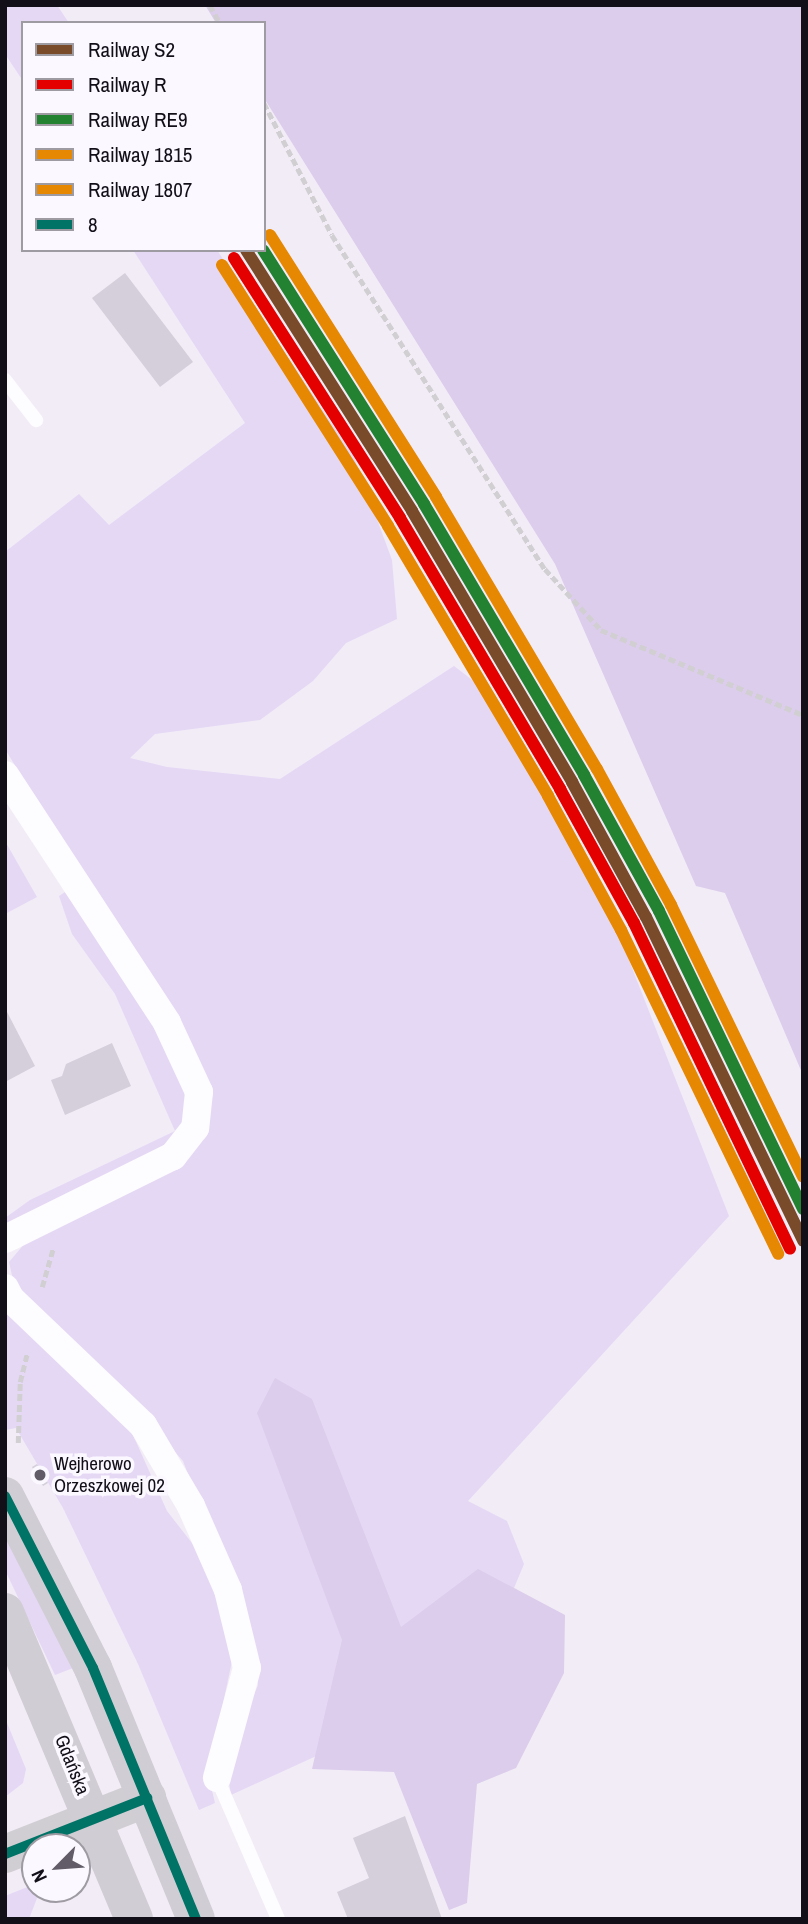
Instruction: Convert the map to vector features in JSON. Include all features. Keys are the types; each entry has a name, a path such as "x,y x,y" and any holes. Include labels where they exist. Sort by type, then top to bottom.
{"main road":[{"path":"5,1496 59,1593 196,1919"},
{"name":"Gdańska","path":"5,1612 94,1818 134,1919"}],"street":[{"path":"5,775 167,1023 199,1092 195,1128 173,1156 5,1239"},
{"path":"5,1288 10,1298 143,1425 191,1506 228,1590 247,1668 217,1778"},
{"path":"5,1854 147,1798"}],"lane":[{"path":"5,380 36,420"},
{"path":"217,1778 278,1919"}],"path":[{"path":"210,5 219,21"},
{"path":"266,107 331,236 545,569 601,631 803,715"}],"shaded area":[{"path":"5,5 57,5 68,21 21,21 21,78 5,54"},
{"path":"205,5 803,5 803,1075 725,893 696,886 555,564 266,101 266,21 215,21"},
{"path":"134,252 218,252 354,457 392,560 397,619 346,643 313,681 260,720 155,734 130,758 167,767 280,779 454,666 496,698 609,909 729,1216 468,1501 507,1521 524,1564 474,1684 231,1795 226,1763 258,1685 253,1643 183,1461 123,1393 15,1289 9,1262 26,1242 203,1130 172,1024 5,749 5,552 79,494 109,525 245,423"},
{"path":"5,841 37,897 5,914"},
{"path":"65,892 153,1013 191,1110 180,1137 5,1231 5,1218 30,1200 175,1131 115,994 72,934 59,896"},
{"path":"5,1304 129,1426 167,1511 202,1556 235,1647 208,1774 215,1803 199,1810 138,1664 63,1508 16,1428 5,1430"},
{"path":"275,1378 312,1399 401,1627 478,1569 565,1615 564,1673 516,1768 477,1784 467,1903 449,1910 394,1772 312,1769 342,1640 257,1413"},
{"path":"5,1535 73,1668 55,1675 5,1570"},
{"path":"5,1718 26,1769 23,1783 5,1797"},
{"path":"21,1890 21,1903 35,1903 29,1919 5,1919 5,1896"}],"building":[{"path":"125,273 193,362 160,387 92,298"},
{"path":"5,1008 35,1066 5,1082"},
{"path":"112,1043 131,1086 65,1115 51,1080 62,1076 66,1064"},
{"name":"Wejherowo Orzeszkowej 02","path":"37,1464 48,1483 43,1486 32,1467"},
{"path":"405,1816 442,1919 348,1919 337,1892 369,1878 353,1838"}],"rail line":[{"name":"1807","path":"270,235 436,497 597,769 671,905 803,1177"},
{"name":"S2","path":"247,252 412,511 572,782 646,917 803,1241"},
{"name":"RE9","path":"264,252 424,504 584,775 659,911 803,1209"},
{"name":"R","path":"234,258 400,518 560,789 634,923 790,1248"},
{"name":"1815","path":"222,265 388,526 548,796 621,930 778,1254"}],"transit line":[{"name":"8","path":"5,1496 93,1668 196,1919"},
{"name":"8","path":"5,1854 147,1798"}],"place":[{"name":"Wejherowo Orzeszkowej 02","path":"40,1475"}]}
